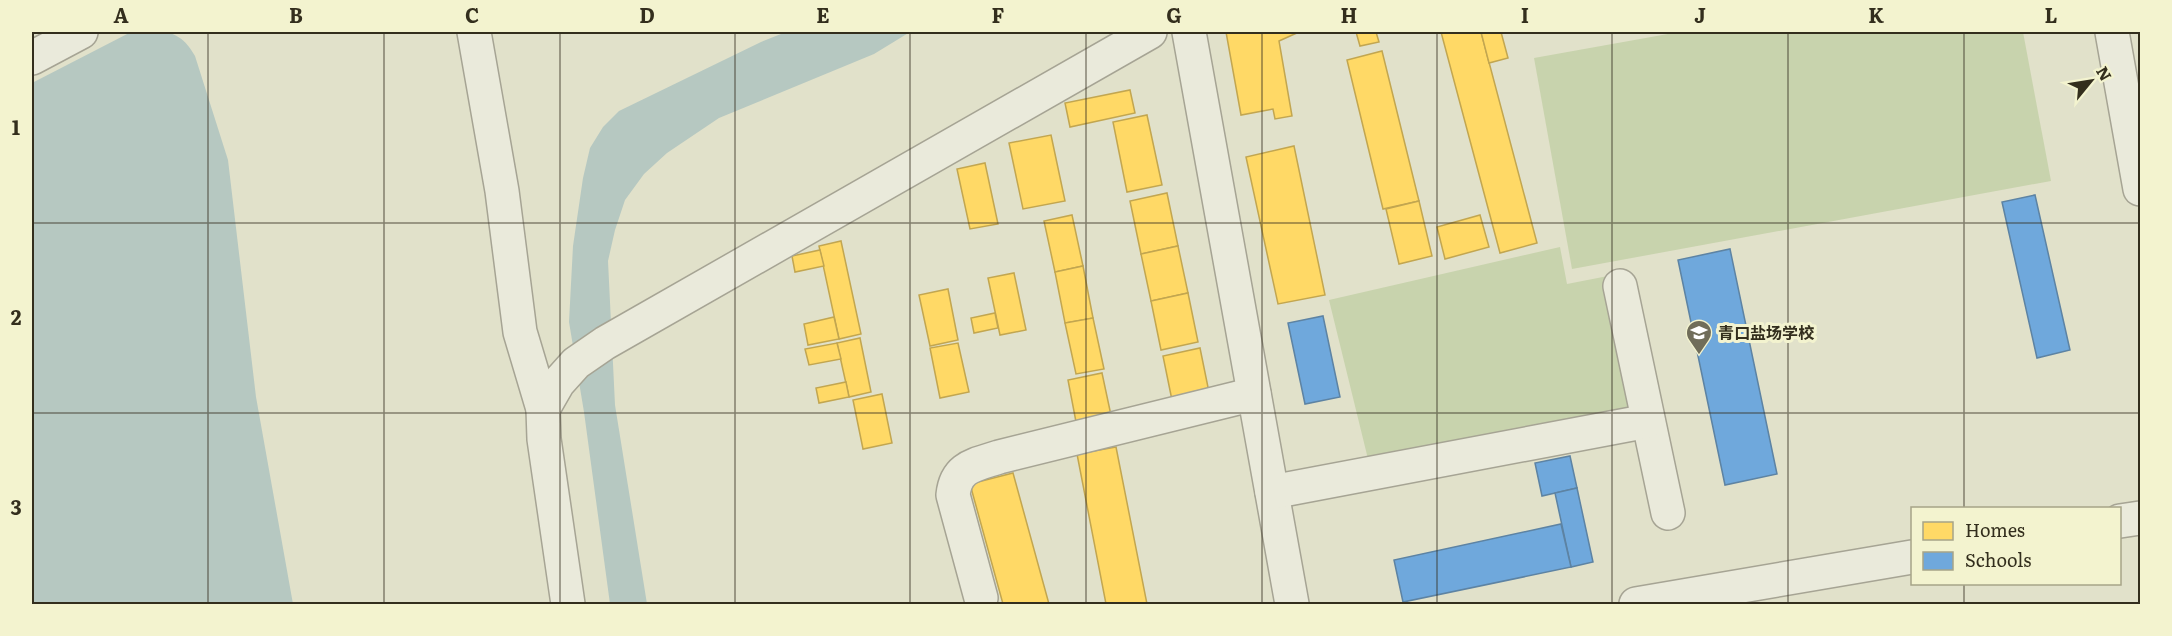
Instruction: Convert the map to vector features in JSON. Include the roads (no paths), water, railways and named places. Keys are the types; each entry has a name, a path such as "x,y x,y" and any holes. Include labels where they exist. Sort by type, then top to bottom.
{"street":[{"path":"32,58 81,32"},
{"path":"474,32 502,191 520,332 543,409 544,439 568,604"},
{"path":"543,409 558,383 576,363 605,343 1149,32"},
{"path":"1189,32 1292,604"},
{"path":"2122,36 2140,189"},
{"path":"1620,286 1668,513"},
{"path":"981,598 954,495 955,482 969,467 999,457 1254,394"},
{"path":"1272,492 1648,421"},
{"path":"2121,521 2140,518"},
{"path":"1636,604 1911,557"}],"place":[{"name":"青口盐场学校","path":"1699,356"}]}
